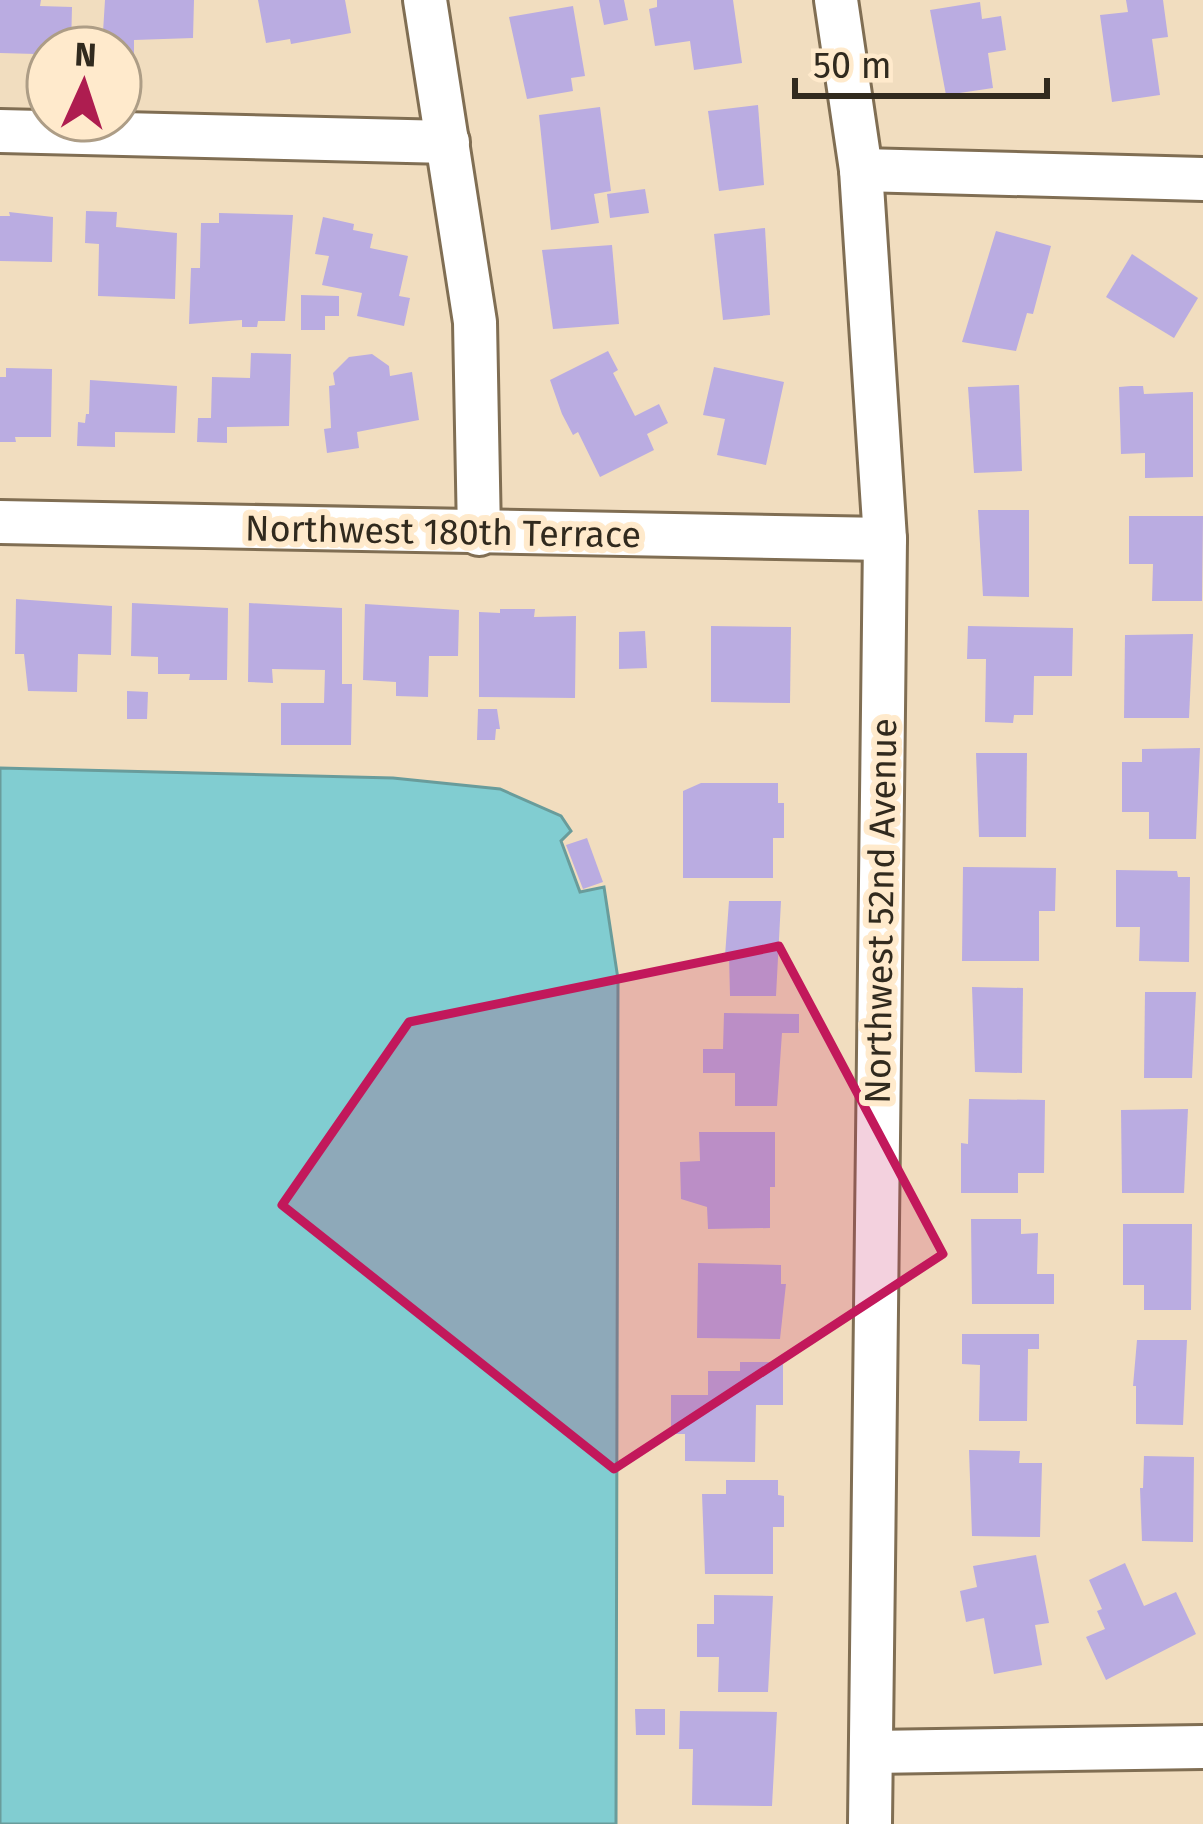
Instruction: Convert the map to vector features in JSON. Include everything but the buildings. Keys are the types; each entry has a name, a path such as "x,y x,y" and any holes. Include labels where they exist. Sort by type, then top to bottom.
{"street":[{"path":"425,0 475,322 479,534"},
{"name":"Northwest 52nd Avenue","path":"836,0 861,170 885,539 870,1824"},
{"path":"0,131 448,142"},
{"path":"861,170 1203,179"},
{"name":"Northwest 180th Terrace","path":"0,522 885,539"},
{"path":"871,1752 1203,1747"}],"highlighted area":[{"path":"779,946 943,1254 614,1469 282,1205 409,1022"}],"water":[{"path":"0,768 393,778 500,789 561,816 571,831 561,841 580,892 604,887 618,979 616,1824 0,1824"}]}
